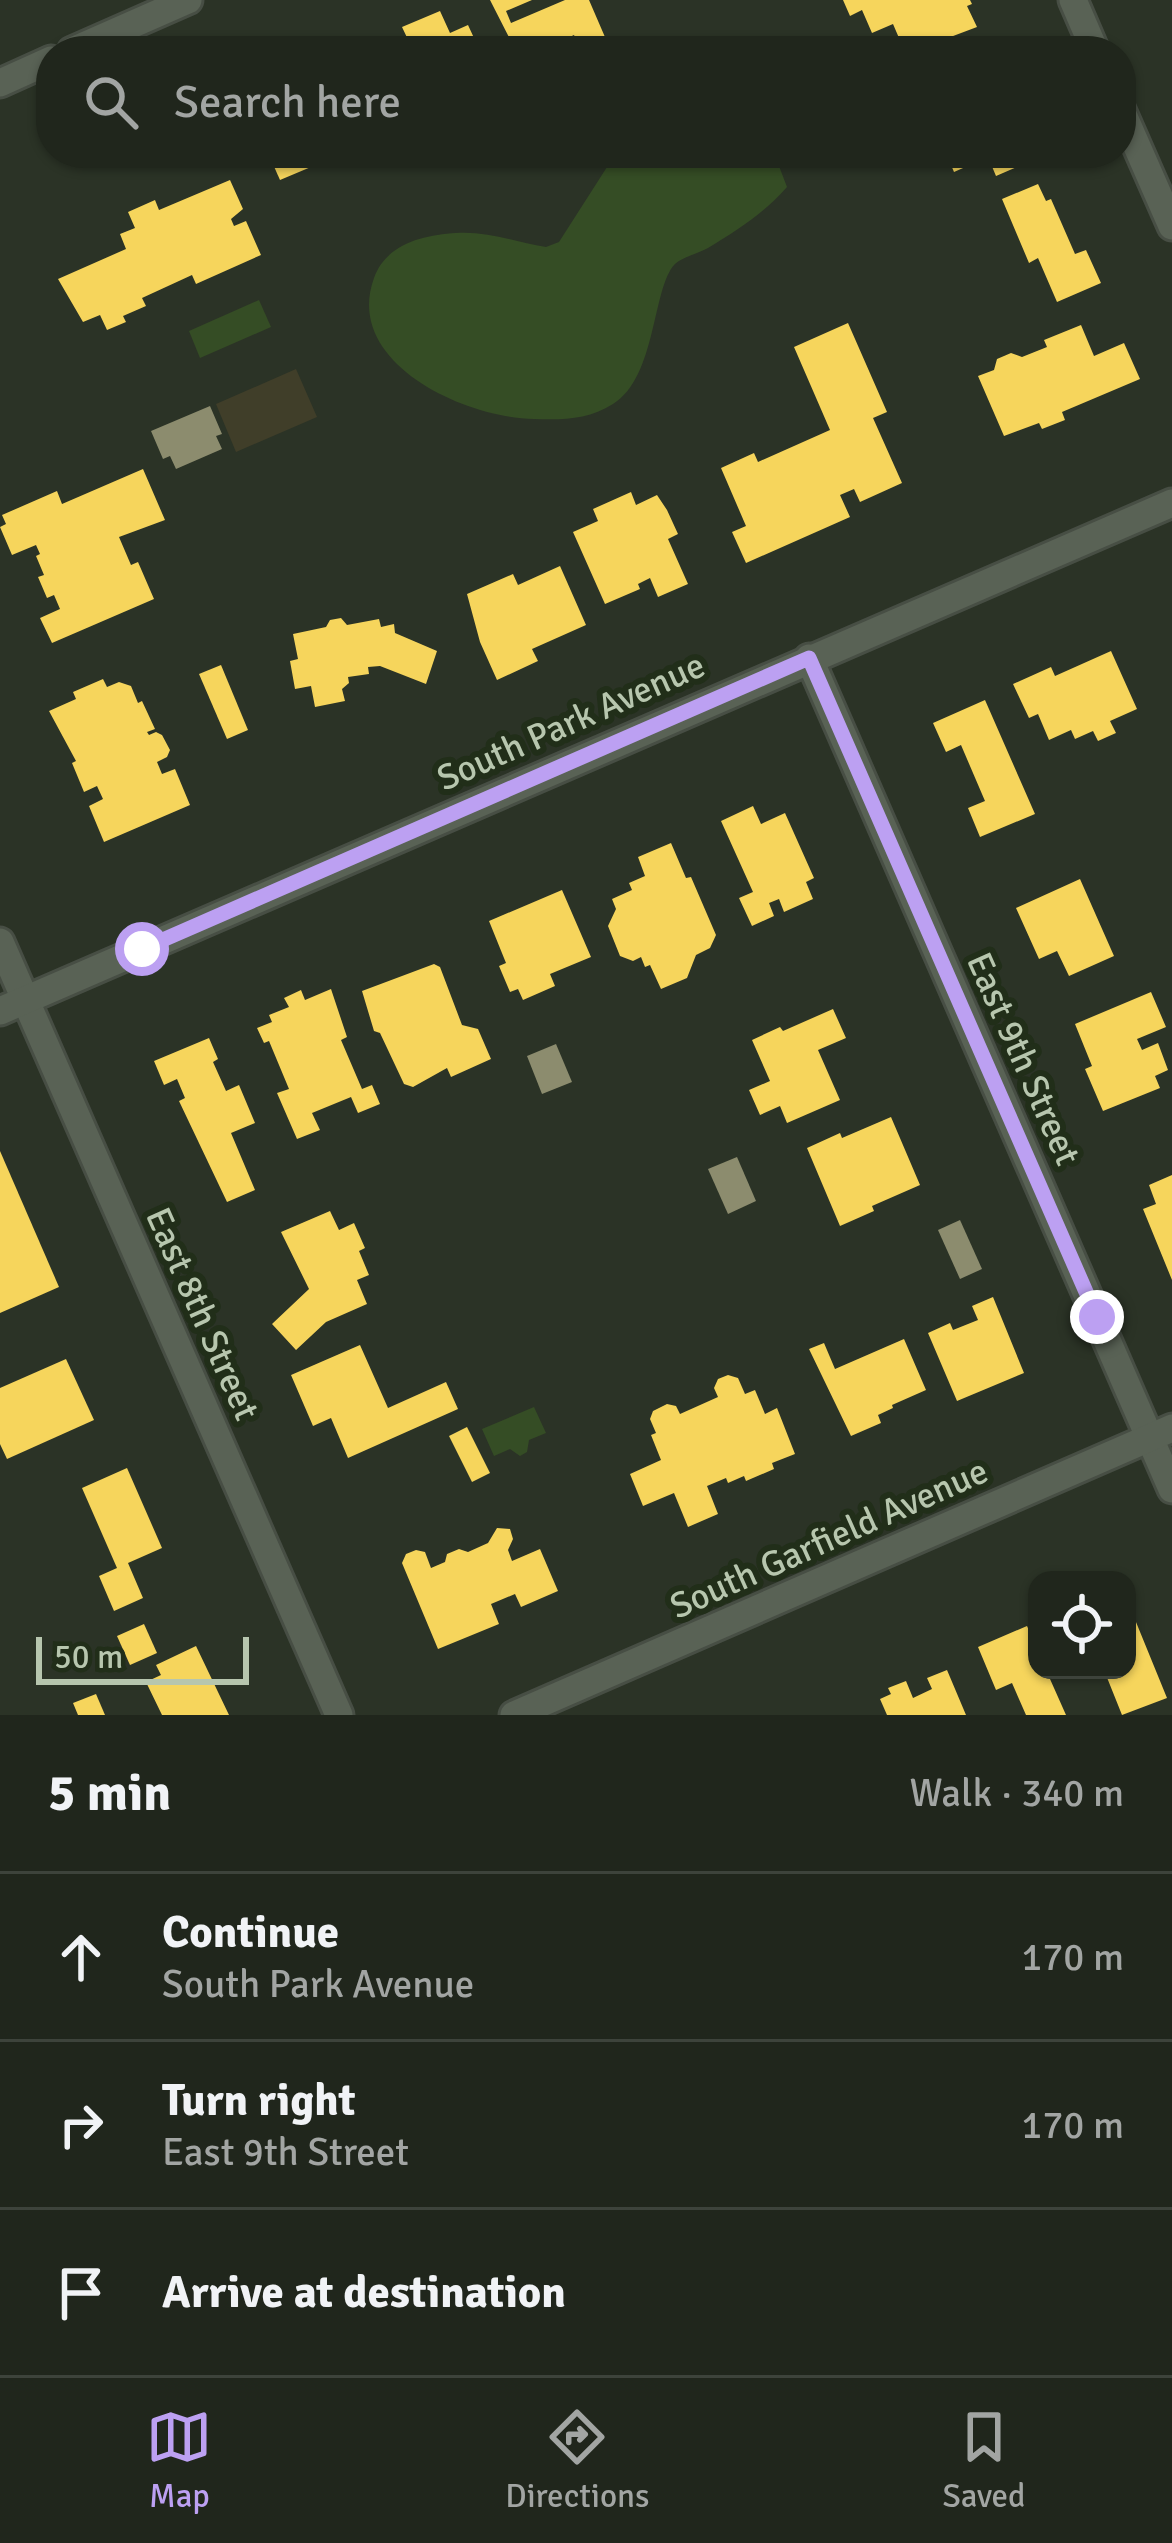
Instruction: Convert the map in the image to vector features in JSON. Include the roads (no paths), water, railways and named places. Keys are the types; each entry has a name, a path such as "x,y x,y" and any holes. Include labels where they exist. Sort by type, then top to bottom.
{"street":[{"path":"106,36 188,0"},
{"path":"1073,0 1089,36"},
{"path":"0,82 36,66"},
{"path":"1136,144 1172,226"},
{"name":"South Park Avenue","path":"13,1005 1172,503"},
{"name":"East 9th Street","path":"809,658 1161,1433 1172,1489"},
{"name":"East 8th Street","path":"0,942 13,1005 339,1715"},
{"name":"South Garfield Avenue","path":"514,1715 1161,1433"}]}
